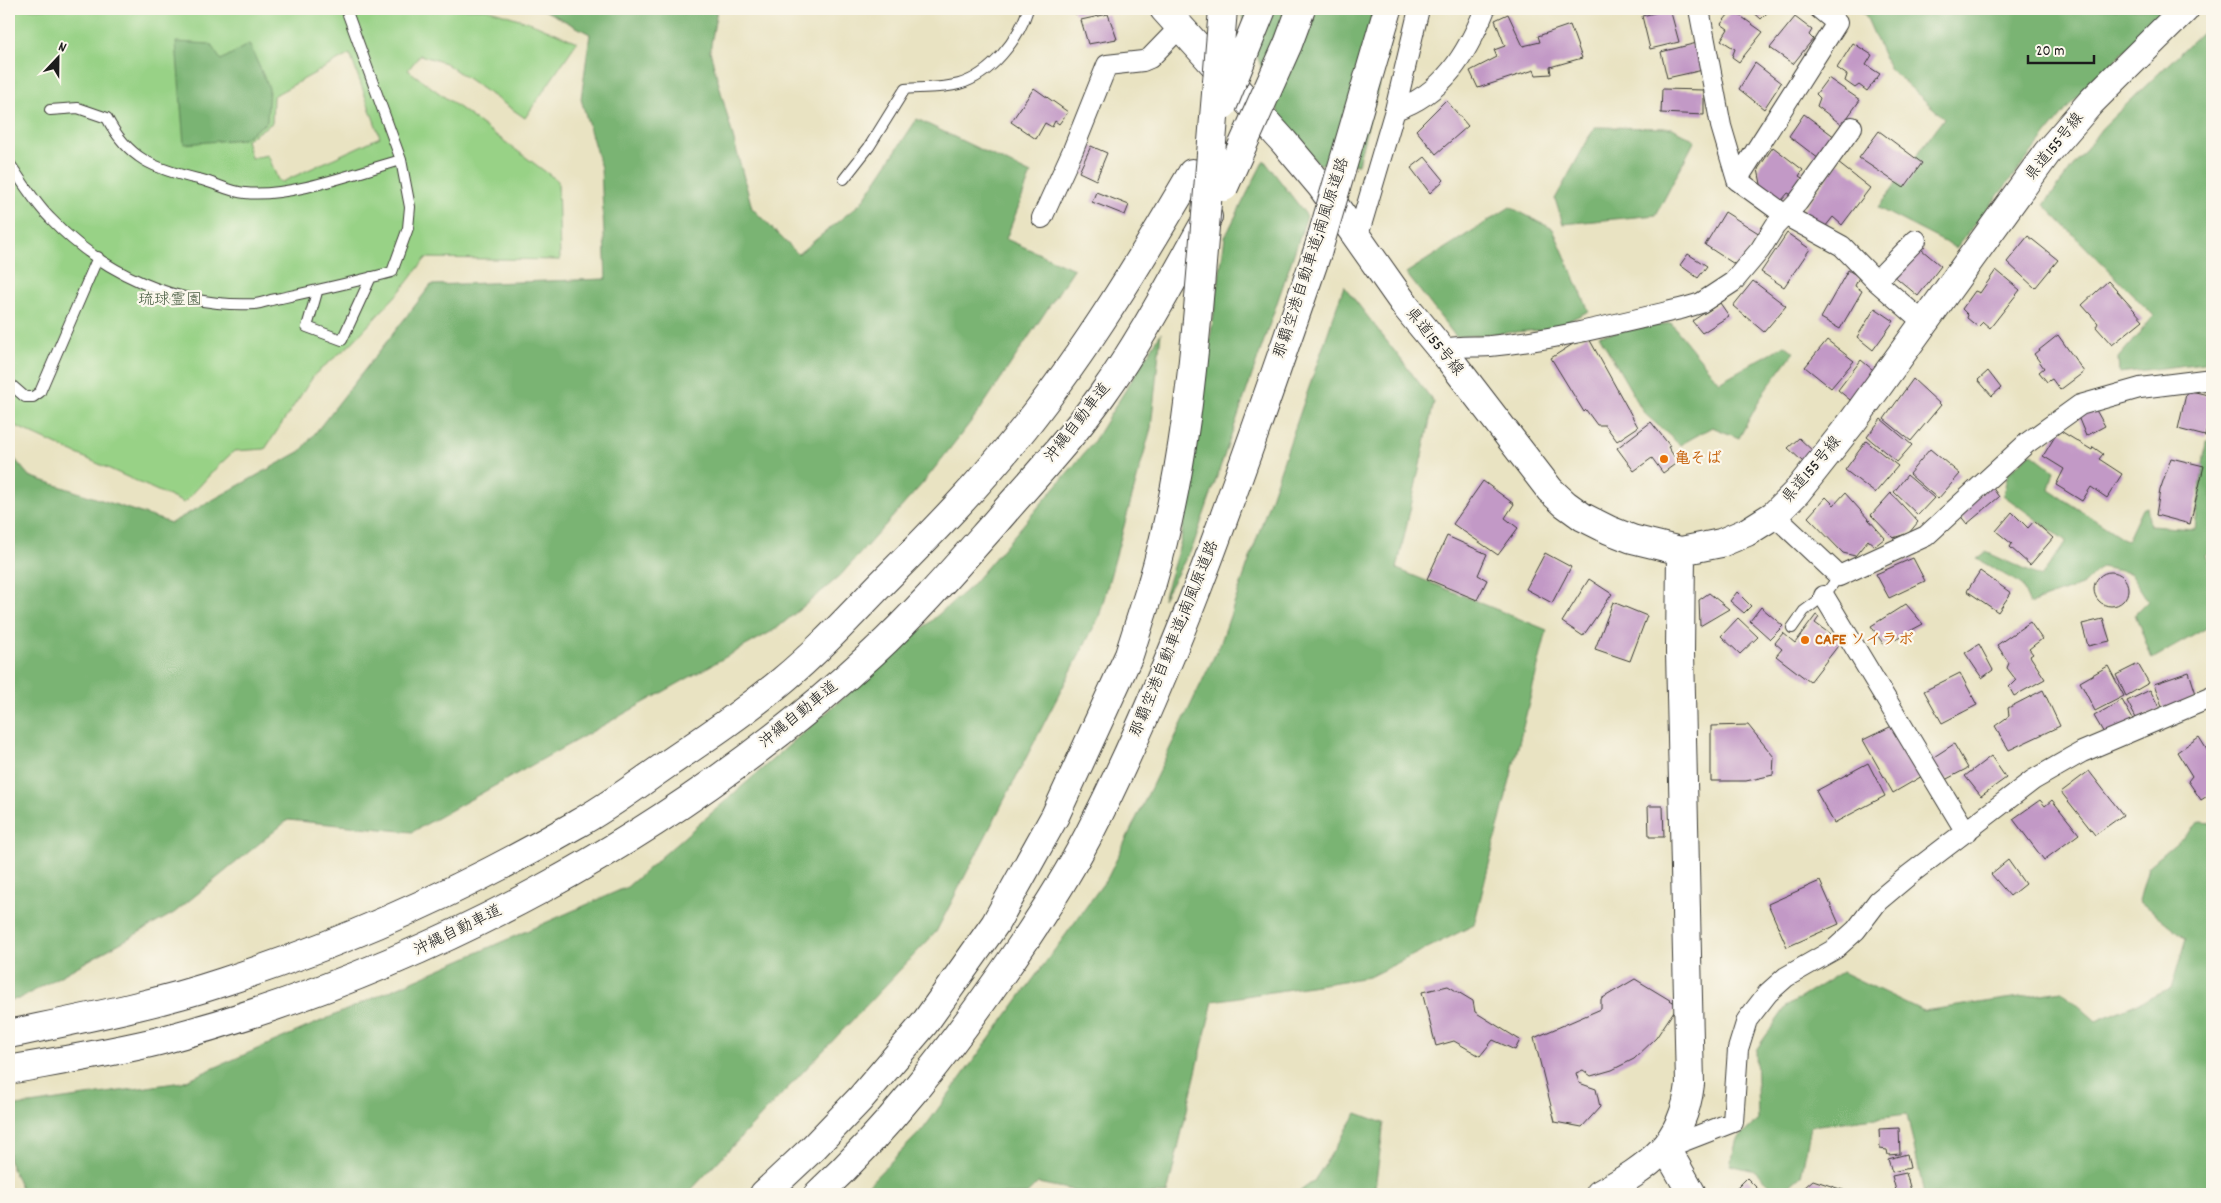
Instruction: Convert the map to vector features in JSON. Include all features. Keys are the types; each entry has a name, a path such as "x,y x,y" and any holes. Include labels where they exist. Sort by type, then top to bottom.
{"main road":[{"path":"764,1194 813,1148 860,1099 924,1024 995,924 1056,816 1130,655 1166,537 1183,442 1196,345 1223,9"},
{"path":"9,1034 110,1012 219,984 302,955 387,921 490,872 580,822 715,731 784,679 844,622 956,509 1026,426 1142,258 1192,173 1255,31 1262,9"},
{"name":"沖縄自動車道","path":"10,1070 155,1042 242,1017 402,958 527,896 609,850 682,804 814,706 876,650 958,564 1102,396 1149,321 1224,187 1288,44 1300,9"},
{"name":"那覇空港自動車道;南風原道路","path":"818,1194 887,1123 954,1041 1026,939 1087,838 1158,689 1233,492 1318,250 1388,9"},
{"name":"県道155号線","path":"1172,18 1321,186 1407,308 1550,490 1583,517 1609,530 1632,539 1681,551 1721,543 1747,532 1774,514 1796,493 1832,448 2047,153 2091,102 2185,9"},
{"path":"1600,1194 1638,1170 1666,1148 1683,1121 1688,1102 1690,1084 1680,652 1681,551"},
{"path":"1666,1148 1692,1194"}],"street":[{"path":"1357,239 1395,110 1419,9"},
{"path":"1395,110 1414,104 1435,88 1462,56 1474,36 1485,9"},
{"path":"1737,180 1837,23 1820,9"},
{"path":"1705,13 1721,126 1737,180 1785,215 1842,246 1876,281 1923,322"},
{"path":"1042,218 1073,150 1107,65 1143,61 1150,58 1172,18"},
{"path":"1440,349 1457,346 1490,346 1570,333 1701,303 1733,282 1760,250 1775,226 1798,202 1852,127"},
{"path":"1876,281 1916,240"},
{"path":"1774,514 1839,576 1926,536 2027,443 2080,405 2140,388 2212,379"},
{"path":"1824,596 1960,822 1968,830"},
{"path":"1666,1148 1733,1122 1738,1049 1747,1020 1768,993 1786,976 1835,949 1856,930 1878,901 1909,874 2033,780 2082,752 2212,697"}],"lane":[{"path":"9,163 51,220 98,258 143,284 176,296 208,301 255,304 317,292 392,272 408,228 410,207 401,160 346,9"},
{"path":"844,179 870,147 905,89 937,89 961,84 983,71 1004,54 1023,24 1028,9"},
{"path":"50,110 78,108 107,118 117,138 140,159 169,172 204,180 247,194 308,187 401,160"},
{"path":"9,383 25,397 33,397 40,392 98,258"},
{"path":"317,292 307,327 342,340 371,277"},
{"path":"1792,628 1804,611 1824,596 1839,576"}],"green space":[{"name":"琉球霊園","path":"9,9 487,9 532,23 577,42 525,118 445,63 420,55 408,70 558,181 560,260 426,258 401,290 351,344 315,374 265,449 234,451 184,503 9,423","holes":["350,54 380,137 282,182 278,180 268,155 251,158 246,140 272,123 273,96"]},
{"path":"542,9 717,9 710,51 752,208 798,254 861,203 917,119 1031,174 1006,239 1074,269 980,410 923,483 839,577 776,629 412,832 288,820 174,913 19,999 9,1000 9,452 29,476 171,523 301,451 431,285 606,279 601,168 581,99 590,34"},
{"path":"1239,9 1398,9 1358,164 1318,164 1280,116"},
{"path":"1858,9 2167,9 2070,105 1956,248 1878,208 1944,118 1889,68 1865,14"},
{"path":"2212,22 2212,362 2119,373 2118,358 2154,316 2044,205 2102,128"},
{"path":"176,42 210,44 221,60 249,44 269,88 267,122 243,139 184,144"},
{"path":"1595,127 1672,128 1695,140 1656,215 1563,224 1555,199"},
{"path":"1264,160 1307,216 1193,546 1163,599 1181,541 1225,237"},
{"path":"1510,207 1553,229 1589,311 1551,329 1456,337 1406,273"},
{"path":"1344,286 1434,402 1397,569 1547,630 1474,925 1369,977 1213,1001 1167,1194 1092,1194 1038,1183 1027,1194 871,1194 865,1188 924,1128 1108,877 1221,642"},
{"path":"1671,323 1719,382 1785,345 1794,352 1764,392 1739,438 1712,427 1680,445 1644,413 1599,335"},
{"path":"1161,333 1151,428 1099,617 936,932 687,1194 24,1194 9,1162 9,1107 182,1082 627,887 971,586 1092,444"},
{"path":"2212,440 2212,550 2206,556 2212,564 2212,625 2152,659 2135,614 2148,601 2130,573 2101,567 2084,584 2030,604 2021,584 1977,559 1986,552 2041,577 2066,541 2003,495 2008,473 2031,453 2054,471 2049,490 2127,541 2142,509 2147,507 2150,526 2195,529 2206,441"},
{"path":"2201,822 2212,823 2212,1194 1924,1194 1907,1114 1811,1126 1801,1176 1780,1194 1755,1171 1730,1165 1737,1139 1758,1120 1756,1050 1786,1007 1842,972 1923,1011 2062,991 2096,1021 2171,989 2186,939 2139,901 2148,867"},
{"path":"1357,1113 1384,1123 1374,1194 1296,1194 1314,1181"}],"building":[{"path":"1073,9 1096,9 1096,10 1075,14"},
{"path":"1670,9 1679,42 1650,49 1642,16"},
{"path":"1750,9 1771,9 1761,19"},
{"path":"1732,10 1763,32 1739,62 1732,57 1735,49 1721,40 1728,29 1721,24"},
{"path":"1108,14 1117,39 1088,44 1081,20"},
{"path":"1508,14 1523,46 1540,42 1538,36 1570,25 1582,58 1550,67 1551,74 1536,75 1534,70 1478,88 1470,71 1497,57 1494,50 1505,46 1495,20"},
{"path":"1795,17 1812,30 1809,35 1813,39 1793,64 1770,48"},
{"path":"1697,43 1703,70 1667,78 1661,52"},
{"path":"1853,43 1872,55 1866,65 1880,74 1867,91 1859,85 1855,88 1845,81 1847,75 1837,68"},
{"path":"1755,63 1781,83 1764,109 1739,89"},
{"path":"1828,78 1860,100 1842,125 1817,106 1820,98 1816,94"},
{"path":"1034,88 1068,112 1059,124 1055,121 1052,127 1045,123 1036,139 1011,122"},
{"path":"1662,89 1704,90 1704,115 1661,113"},
{"path":"1446,100 1468,126 1436,154 1416,130"},
{"path":"1804,114 1835,137 1819,159 1789,136"},
{"path":"1879,131 1922,163 1904,188 1859,158"},
{"path":"1091,146 1107,153 1096,180 1079,172"},
{"path":"1773,147 1803,170 1799,176 1805,180 1794,196 1788,193 1781,201 1762,189 1758,169"},
{"path":"1425,157 1444,180 1430,193 1411,168"},
{"path":"1838,163 1870,188 1842,225 1833,217 1825,227 1802,212"},
{"path":"1096,192 1129,205 1125,215 1092,202"},
{"path":"1725,212 1760,234 1739,267 1705,245"},
{"path":"1787,233 1810,249 1784,287 1761,272"},
{"path":"2028,236 2058,260 2035,288 2007,262"},
{"path":"1915,244 1941,266 1918,296 1892,274"},
{"path":"1688,254 1707,266 1698,278 1680,265"},
{"path":"1848,270 1859,277 1855,286 1862,291 1840,329 1821,318"},
{"path":"1996,270 2020,290 1990,328 1983,322 1978,327 1967,318 1968,315 1962,309 1975,291 1980,293"},
{"path":"1753,281 1786,306 1764,332 1733,306"},
{"path":"2108,281 2143,320 2112,345 2096,327 2098,323 2082,305"},
{"path":"1720,303 1729,316 1702,333 1692,321"},
{"path":"1875,308 1894,321 1873,350 1857,337"},
{"path":"1587,335 1638,427 1617,441 1605,425 1597,425 1586,410 1584,412 1551,358"},
{"path":"2058,335 2084,372 2060,390 2052,379 2047,382 2039,372 2044,368 2034,354"},
{"path":"1827,340 1854,361 1831,388 1805,367"},
{"path":"1861,360 1878,374 1855,404 1838,390"},
{"path":"1988,371 2001,388 1992,396 1978,380"},
{"path":"1913,379 1941,405 1911,441 1884,419"},
{"path":"2187,390 2212,396 2212,425 2208,424 2205,436 2178,429"},
{"path":"2093,405 2105,426 2086,436 2076,412"},
{"path":"1881,419 1912,445 1897,462 1867,437"},
{"path":"1651,422 1670,446 1668,447 1678,462 1663,473 1652,458 1634,471 1617,448"},
{"path":"2059,430 2092,450 2093,447 2103,454 2099,459 2122,474 2107,498 2091,487 2082,501 2056,485 2064,469 2043,456"},
{"path":"1799,438 1814,452 1803,462 1788,448"},
{"path":"1866,441 1898,466 1875,493 1845,470"},
{"path":"1930,449 1960,474 1938,499 1909,474"},
{"path":"2171,458 2204,466 2190,524 2156,515 2160,490"},
{"path":"1907,475 1934,498 1918,515 1894,492"},
{"path":"1483,481 1514,504 1505,518 1518,528 1498,555 1453,524"},
{"path":"1990,484 1999,497 1967,524 1959,514"},
{"path":"1845,493 1885,538 1875,546 1868,540 1855,556 1843,553 1808,517 1826,497 1834,505"},
{"path":"1891,493 1918,522 1909,533 1893,538 1871,515"},
{"path":"2012,512 2028,528 2034,521 2053,538 2030,565 2010,547 2012,544 1996,531"},
{"path":"1447,536 1487,554 1478,575 1487,580 1477,600 1427,579"},
{"path":"1545,553 1571,567 1552,603 1526,589"},
{"path":"1913,558 1925,581 1889,598 1876,574"},
{"path":"1980,571 2011,593 1998,612 1967,591"},
{"path":"2111,572 2118,573 2123,577 2127,582 2127,596 2123,601 2118,605 2111,606 2104,605 2099,601 2095,596 2094,589 2095,582 2099,577 2104,573"},
{"path":"1589,579 1612,594 1583,636 1562,622"},
{"path":"1737,592 1751,606 1744,613 1730,601"},
{"path":"1709,593 1729,609 1700,626 1699,600"},
{"path":"1613,602 1647,616 1630,661 1595,649"},
{"path":"1906,604 1923,624 1884,645 1871,626"},
{"path":"1761,607 1783,626 1770,639 1750,621"},
{"path":"1816,615 1819,617 1815,623 1841,642 1810,682 1776,656 1782,649 1775,643 1783,633 1795,643"},
{"path":"1738,618 1758,637 1740,654 1721,636"},
{"path":"2103,619 2110,641 2088,646 2082,624"},
{"path":"2030,622 2042,639 2029,649 2033,654 2030,656 2045,679 2014,696 2009,687 2016,680 2007,668 2009,663 1997,645"},
{"path":"1979,644 1993,670 1982,678 1965,653"},
{"path":"2138,664 2149,683 2126,696 2116,675"},
{"path":"2108,666 2124,696 2095,711 2080,682"},
{"path":"2189,672 2197,697 2163,709 2154,684"},
{"path":"1960,673 1977,705 1942,723 1924,691"},
{"path":"2043,690 2060,726 2009,750 1995,726 2009,716 2008,708"},
{"path":"2150,690 2160,709 2137,720 2127,701"},
{"path":"2122,700 2134,721 2105,735 2094,716"},
{"path":"1748,725 1774,757 1773,775 1746,781 1711,781 1711,726"},
{"path":"1894,725 1924,775 1893,793 1863,740"},
{"path":"2199,737 2212,758 2212,793 2201,800 2188,781 2192,776 2177,752"},
{"path":"1954,744 1968,768 1943,781 1929,760"},
{"path":"1991,756 2006,778 1981,796 1965,776"},
{"path":"1868,763 1885,796 1834,823 1816,791"},
{"path":"2089,771 2123,815 2095,835 2061,792"},
{"path":"2040,800 2045,806 2052,800 2079,834 2044,860 2013,819"},
{"path":"1648,806 1663,806 1664,837 1649,837"},
{"path":"2008,860 2025,884 2010,896 1991,874"},
{"path":"1820,881 1839,924 1787,947 1768,904"},
{"path":"1635,979 1678,1005 1656,1038 1634,1059 1612,1070 1591,1076 1583,1070 1576,1073 1579,1083 1596,1089 1600,1107 1582,1127 1555,1122 1534,1038 1601,1009 1601,999"},
{"path":"1448,986 1473,1001 1475,1012 1520,1040 1515,1050 1493,1040 1480,1056 1454,1041 1436,1046 1422,992"},
{"path":"1899,1128 1900,1154 1888,1155 1887,1150 1880,1149 1879,1129"},
{"path":"1907,1154 1910,1168 1892,1172 1888,1159"},
{"path":"1906,1173 1912,1194 1897,1194 1892,1176"},
{"path":"1747,1178 1763,1194 1735,1194 1733,1192"},
{"path":"1813,1180 1855,1194 1797,1194"}],"place":[{"name":"亀そば","path":"1664,459"},
{"name":"CAFE ソイラボ","path":"1805,640"}]}
